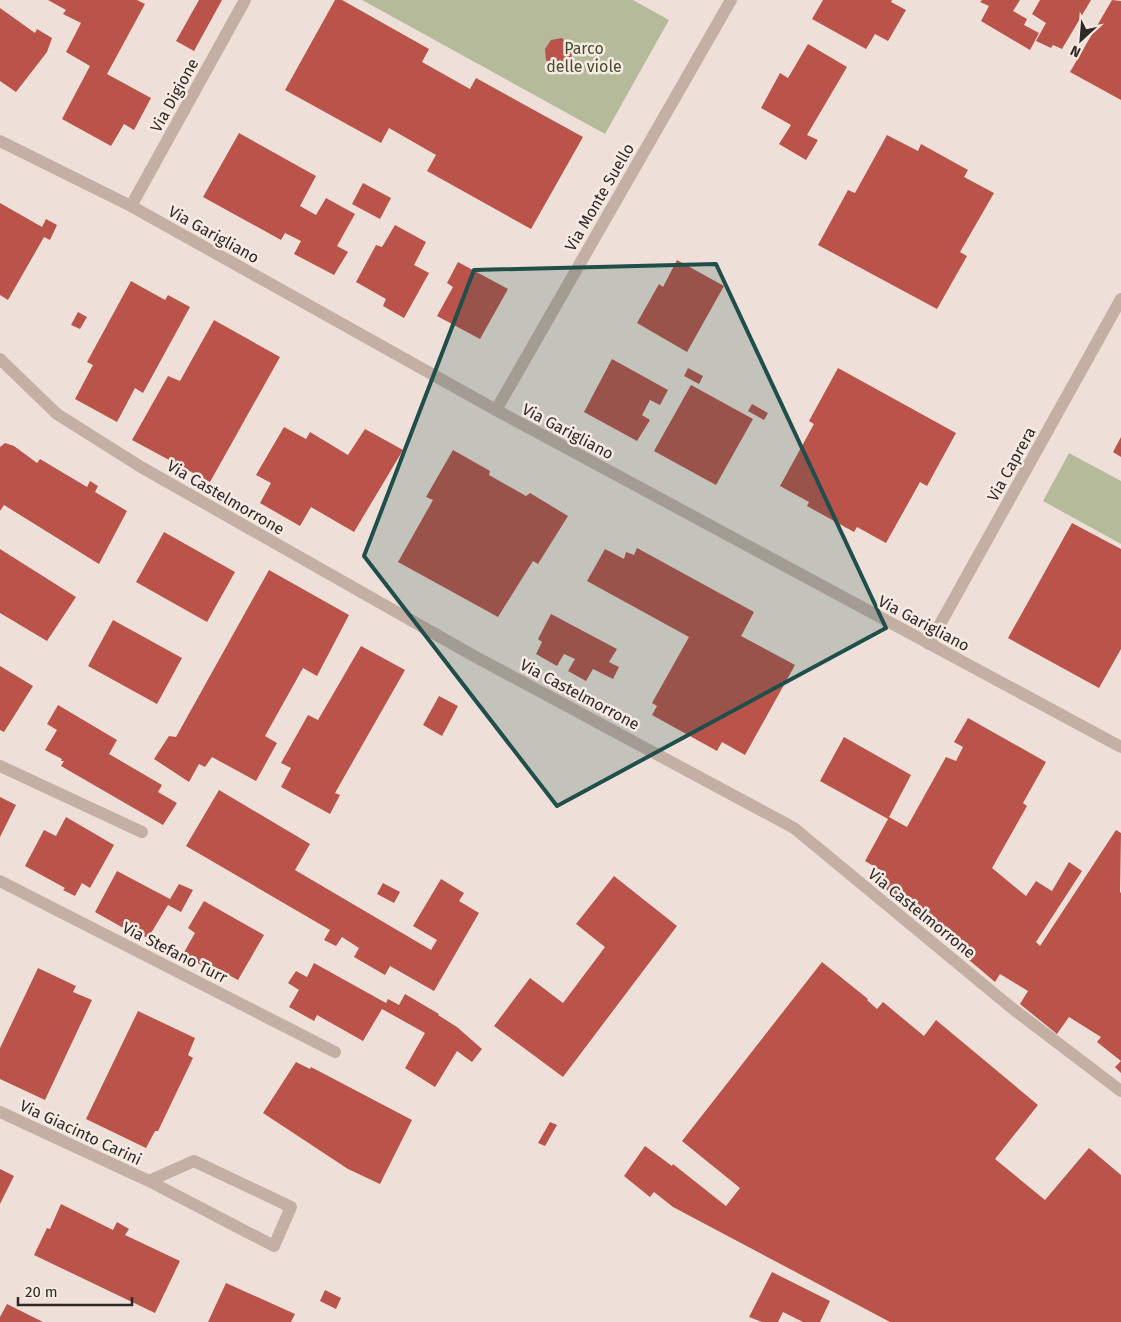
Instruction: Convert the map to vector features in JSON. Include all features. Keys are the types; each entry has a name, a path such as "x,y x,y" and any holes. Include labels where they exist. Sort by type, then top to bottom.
{"street":[{"name":"Via Digione","path":"131,206 245,0"},
{"name":"Via Monte Suello","path":"496,410 731,0"},
{"name":"Via Garigliano","path":"0,141 131,206 496,410 1121,748"},
{"name":"Via Caprera","path":"928,644 1121,299"},
{"name":"Via Castelmorrone","path":"0,359 58,414 141,467 474,656 794,828 1013,1009 1121,1091"},
{"path":"0,766 142,832"},
{"name":"Via Stefano Turr","path":"0,881 336,1052"},
{"name":"Via Giacinto Carini","path":"0,1112 149,1181 274,1246 291,1207 194,1161 149,1181"}],"highlighted area":[{"path":"716,264 886,628 557,806 364,556 474,270"}],"green space":[{"name":"Parco delle viole","path":"362,0 633,0 669,20 605,134"},
{"path":"1069,453 1121,481 1121,544 1043,501"}],"building":[{"path":"48,0 137,0 145,4 107,74 151,98 134,130 124,124 111,146 62,119 90,66 66,52 81,23 63,14 66,10"},
{"path":"199,0 222,0 194,51 176,41"},
{"path":"335,0 342,0 429,49 422,62 470,89 476,78 583,137 531,229 427,171 436,155 389,128 381,143 285,90"},
{"path":"823,0 892,0 891,2 906,10 888,41 875,34 866,49 812,19"},
{"path":"982,0 1020,0 1013,11 1027,19 1024,25 1039,33 1030,50 981,21 989,6 980,2"},
{"path":"1040,0 1091,0 1062,49 1053,45 1051,48 1036,41 1046,23 1032,14"},
{"path":"1112,0 1121,1 1121,100 1070,72"},
{"path":"0,8 35,33 37,29 52,38 47,52 16,92 0,81"},
{"path":"562,38 570,46 572,57 564,65 555,68 546,60 545,49 551,40"},
{"path":"808,44 847,67 807,135 818,140 806,160 779,144 791,125 761,108 780,73 788,78"},
{"path":"239,133 316,176 300,206 316,215 326,198 355,214 337,246 348,252 334,275 294,254 301,241 285,233 281,240 203,197"},
{"path":"887,135 918,151 921,144 968,170 964,177 994,193 960,252 967,256 937,309 818,245 848,190 855,193"},
{"path":"363,183 391,198 380,219 352,204"},
{"path":"0,203 42,227 46,219 57,225 50,240 44,237 8,300 0,295"},
{"path":"395,225 426,242 414,265 429,273 404,318 383,306 386,299 356,282 376,245 382,247"},
{"path":"677,260 724,286 687,352 637,323 659,284 663,287"},
{"path":"458,262 508,289 480,339 437,316 453,287 447,283"},
{"path":"131,281 165,300 168,295 190,307 143,393 135,388 117,422 75,399 93,365 87,362"},
{"path":"78,312 87,317 80,329 71,325"},
{"path":"214,320 280,357 210,482 132,440 168,376 180,381"},
{"path":"612,359 668,390 660,405 650,400 642,415 650,420 637,441 584,412"},
{"path":"688,368 703,376 699,384 684,376"},
{"path":"838,368 956,433 927,486 920,482 886,543 857,527 854,532 807,506 809,502 780,486 814,424 809,421"},
{"path":"691,385 753,419 716,485 654,451"},
{"path":"752,404 768,413 764,420 748,411"},
{"path":"284,427 306,439 310,432 348,455 365,429 403,450 354,532 311,507 300,526 260,503 271,483 256,475"},
{"path":"1121,437 1121,457 1113,452"},
{"path":"5,443 14,446 37,463 40,459 87,487 90,481 98,486 95,492 127,511 99,564 4,505 0,511 0,447"},
{"path":"453,450 490,471 489,475 526,496 530,493 568,516 538,564 533,561 498,617 398,562 433,500 426,497"},
{"path":"1072,523 1121,549 1121,649 1099,688 1008,638"},
{"path":"164,532 235,572 207,622 136,582"},
{"path":"637,548 754,612 741,636 795,665 745,755 722,742 717,751 652,715 657,706 652,703 689,637 587,581 605,549 624,559 626,552 634,555"},
{"path":"0,549 76,597 47,641 0,613"},
{"path":"269,570 349,615 317,676 303,668 265,736 277,743 256,781 212,757 205,767 199,764 189,782 154,759 169,736 176,737"},
{"path":"551,614 617,649 609,662 619,667 613,679 593,669 586,681 568,671 575,659 564,654 557,666 536,654 542,642 538,639"},
{"path":"113,620 182,658 157,704 88,666"},
{"path":"361,646 405,670 335,793 340,795 330,814 281,787 291,768 281,763 308,715 318,720"},
{"path":"0,666 33,686 4,732 0,730"},
{"path":"439,696 458,706 442,736 423,725"},
{"path":"58,705 117,740 109,754 162,785 158,792 177,803 163,825 61,766 64,761 61,761 62,759 45,750 57,730 47,724"},
{"path":"968,718 1046,762 1023,803 1027,806 992,868 1026,896 1036,881 1052,891 1069,862 1082,871 1036,942 1040,946 1116,830 1121,833 1121,1061 1097,1042 1101,1037 1069,1017 1057,1034 1020,1004 1028,991 1000,974 995,982 875,880 882,871 865,861 888,819 820,781 844,737 911,775 889,817 907,827 946,757 956,761 963,747 954,742"},
{"path":"219,790 310,844 295,870 431,950 437,940 413,926 441,879 464,893 459,901 479,913 434,991 390,966 385,975 354,957 359,948 342,937 336,946 324,940 330,930 186,846"},
{"path":"0,797 16,805 0,837"},
{"path":"66,817 114,845 90,888 82,883 75,896 63,890 65,888 25,866 44,830 56,836"},
{"path":"117,871 170,899 179,884 193,890 181,912 168,905 148,938 127,930 95,912"},
{"path":"614,876 677,926 563,1077 494,1026 530,978 563,1003 605,947 576,924"},
{"path":"383,883 400,892 394,903 377,894"},
{"path":"204,901 264,935 238,980 210,965 208,969 183,954 195,933 188,928"},
{"path":"822,962 868,999 877,1009 883,1002 924,1036 936,1020 1038,1105 995,1159 1045,1200 1089,1148 1121,1175 1121,1322 890,1322 673,1207 654,1192 650,1197 624,1176 645,1146 672,1166 673,1164 726,1206 740,1188 682,1141"},
{"path":"314,963 386,1003 388,999 399,1005 405,994 439,1014 482,1049 472,1062 457,1051 435,1087 405,1068 425,1033 382,1009 363,1041 317,1015 314,1021 289,1007 299,990 288,983 296,971 307,977"},
{"path":"38,968 76,986 73,992 92,1000 45,1100 0,1079 0,1048"},
{"path":"138,1011 195,1038 188,1055 193,1058 158,1131 155,1131 146,1148 86,1119"},
{"path":"1121,1061 1121,1073 1115,1067"},
{"path":"296,1062 310,1069 311,1067 412,1120 380,1184 348,1169 263,1113"},
{"path":"550,1122 557,1125 545,1146 538,1143"},
{"path":"0,1169 14,1176 0,1204"},
{"path":"61,1204 113,1230 117,1222 129,1229 125,1235 180,1261 155,1313 34,1255 47,1228 50,1229"},
{"path":"772,1272 830,1301 820,1322 803,1322 783,1312 778,1322 762,1322 749,1317"},
{"path":"226,1283 295,1314 291,1322 208,1322"},
{"path":"325,1290 341,1298 336,1309 320,1301"},
{"path":"7,1304 43,1322 0,1322 0,1317"}]}
